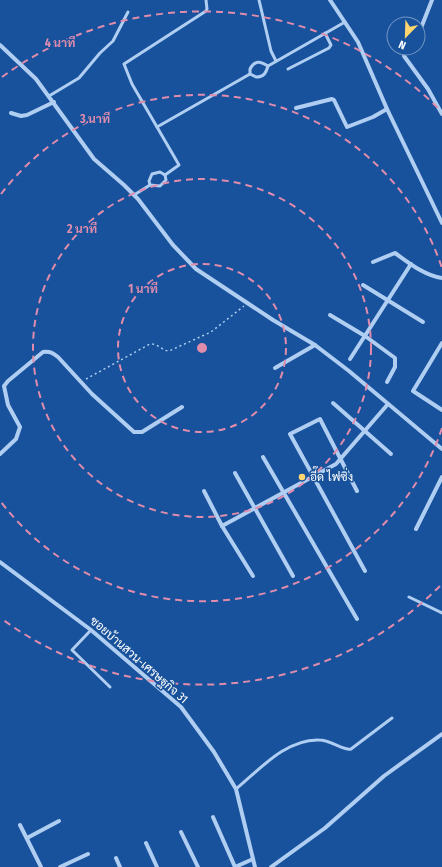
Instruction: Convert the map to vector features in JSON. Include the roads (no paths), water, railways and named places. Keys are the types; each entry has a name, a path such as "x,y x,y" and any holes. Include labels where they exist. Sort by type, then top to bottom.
{"street":[{"path":"330,0 358,42 387,109 442,223"},
{"path":"426,16 432,0"},
{"path":"0,45 36,79 94,159 134,195 173,245 196,270 247,304 315,345 349,371 442,449"},
{"path":"404,56 428,89 442,114"},
{"path":"296,108 332,99 334,100 347,127 373,117 387,109"},
{"path":"11,114 22,116 28,115 54,102"},
{"path":"373,262 395,254 427,274 442,278"},
{"path":"350,359 411,264"},
{"path":"363,285 423,322"},
{"path":"330,315 365,336 395,358 395,367 390,379 387,382"},
{"path":"442,343 413,391 442,410"},
{"path":"275,368 315,345"},
{"path":"0,454 16,439 20,427 8,405 4,386 43,352 48,351 58,357 92,394 134,432 142,432 182,407"},
{"path":"437,351 442,354"},
{"path":"333,403 391,454"},
{"path":"222,526 336,464 388,404"},
{"path":"357,491 320,419 290,434 365,571"},
{"path":"262,457 357,619"},
{"path":"235,473 293,576"},
{"path":"416,529 442,477"},
{"path":"204,491 222,526 253,576"},
{"name":"ซอยบ้านสวน-เศรษฐกิจ 31","path":"0,562 91,630 181,708 214,752 236,789 255,867"},
{"path":"271,867 325,828 384,776 442,734"},
{"path":"213,817 235,867 253,859"},
{"path":"27,838 59,821"},
{"path":"20,825 41,867"},
{"path":"181,832 198,867"},
{"path":"146,843 158,867"},
{"path":"60,867 88,854"},
{"path":"116,858 120,867"}],"lane":[{"path":"165,175 178,166 179,163 132,84 124,64 206,11 206,0"},
{"path":"259,0 271,51 276,61"},
{"path":"49,96 79,78 100,53 113,42 128,12"},
{"path":"250,74 260,77 266,72 268,66 345,22"},
{"path":"288,69 329,48 330,45 325,33"},
{"path":"250,74 250,69 255,62 258,61 268,66"},
{"path":"157,127 250,74"},
{"path":"150,184 152,174 160,172 165,175"},
{"path":"134,195 150,184 160,186 166,180 165,175"},
{"path":"409,597 442,613"},
{"path":"91,630 72,650 110,687"},
{"path":"236,789 287,748 297,744 318,740 328,741 347,750 351,749 392,718"}],"place":[{"name":"อี๊ด ไฟซิ่ง","path":"302,477"}]}
